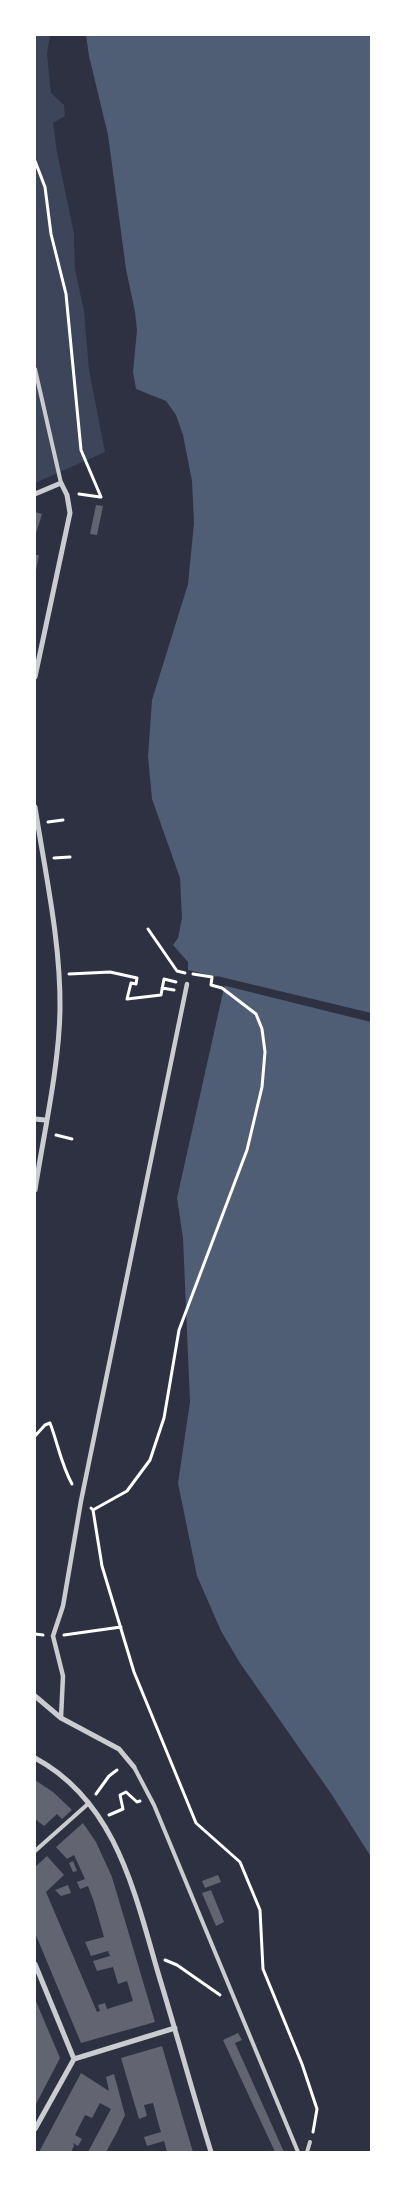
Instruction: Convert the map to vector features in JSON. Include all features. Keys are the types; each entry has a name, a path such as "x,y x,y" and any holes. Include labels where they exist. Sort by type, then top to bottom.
{"street":[{"path":"35,494 61,483 70,507 70,519 35,677"},
{"path":"35,807 37,836 58,975 59,1027 35,1190"},
{"path":"61,1718 63,1676 53,1636 63,1606 81,1501 187,984"},
{"path":"35,1119 46,1120"},
{"path":"35,1696 61,1718 110,1743 124,1753 134,1767"},
{"path":"35,1758 65,1778 89,1803 112,1837 129,1876 211,2152"},
{"path":"35,1964 74,2059"},
{"path":"35,2129 74,2059 175,2028"}],"lane":[{"path":"35,369 61,483"},
{"path":"134,1767 149,1796 298,2152"},
{"path":"35,1850 89,1803"},
{"path":"307,2152 310,2142"}],"path":[{"path":"35,161 45,187 51,234 66,294 81,450 101,497 67,495"},
{"path":"148,929 177,971 190,974 187,984"},
{"path":"58,975 110,972 137,978 136,984 131,983 127,999 161,995 164,979"},
{"path":"93,1510 127,1491 150,1460 164,1418 179,1330 247,1150 262,1087 265,1052 262,1029 256,1014 222,988 210,985 212,977 199,975"},
{"path":"162,988 176,991"},
{"path":"35,1436 45,1425 50,1423 67,1475"},
{"path":"97,1528 102,1566 134,1672 196,1823 240,1862 260,1910 263,1969 302,2064 317,2109 316,2125 310,2142"},
{"path":"53,1636 120,1627"},
{"path":"89,1803 109,1776 117,1770"},
{"path":"116,1812 123,1808 120,1795 126,1792 137,1802 149,1796"},
{"path":"177,1965 207,1984 211,1989"}],"shaded area":[{"path":"35,35 50,35 47,54 51,93 64,105 65,116 53,123 74,234 75,269 84,311 89,370 105,452 35,483"},
{"path":"86,35 371,35 371,1857 332,1795 240,1663 221,1631 197,1576 178,1483 190,1402 183,1238 177,1198 226,979 188,970 188,962 173,945 178,938 182,918 180,878 152,799 148,756 152,700 188,584 194,523 192,481 183,435 176,415 166,401 136,389 133,372 137,330 135,312 126,269 108,135 89,56"}],"pier":[{"path":"217,976 371,1013 371,1022 222,985 223,980 216,979"}],"building":[{"path":"96,505 103,506 97,535 90,534"},
{"path":"35,512 42,514 36,533 35,533"},
{"path":"35,555 39,555 36,570 35,570"},
{"path":"35,1780 53,1792 72,1810 62,1819 57,1814 44,1826 35,1819"},
{"path":"83,1823 96,1842 112,1877 155,2022 81,2043 35,1933 35,1867 47,1856 64,1875 46,1892 97,2012 100,2011 98,2005 105,2003 107,2009 133,2001 127,1981 118,1984 113,1967 97,1971 93,1961 110,1956 108,1951 91,1956 85,1942 104,1937 94,1902 88,1886 80,1889 77,1882 85,1879 74,1855 67,1859 56,1847"},
{"path":"73,1861 77,1871 73,1872 69,1863"},
{"path":"218,1875 221,1882 205,1888 202,1881"},
{"path":"68,1885 71,1893 61,1896 55,1890"},
{"path":"211,1890 224,1922 216,1926 202,1893"},
{"path":"35,1999 60,2058 35,2106"},
{"path":"238,2033 242,2040 235,2043 284,2152 275,2152 223,2040"},
{"path":"162,2046 193,2152 167,2152 164,2141 147,2146 144,2137 161,2132 153,2103 144,2105 147,2116 139,2119 121,2058"},
{"path":"81,2073 109,2091 106,2077 114,2074 125,2115 116,2134 106,2152 88,2152 111,2109 100,2103 92,2118 85,2115 75,2135 82,2139 78,2146 73,2143 74,2146 71,2152 39,2152"}]}
